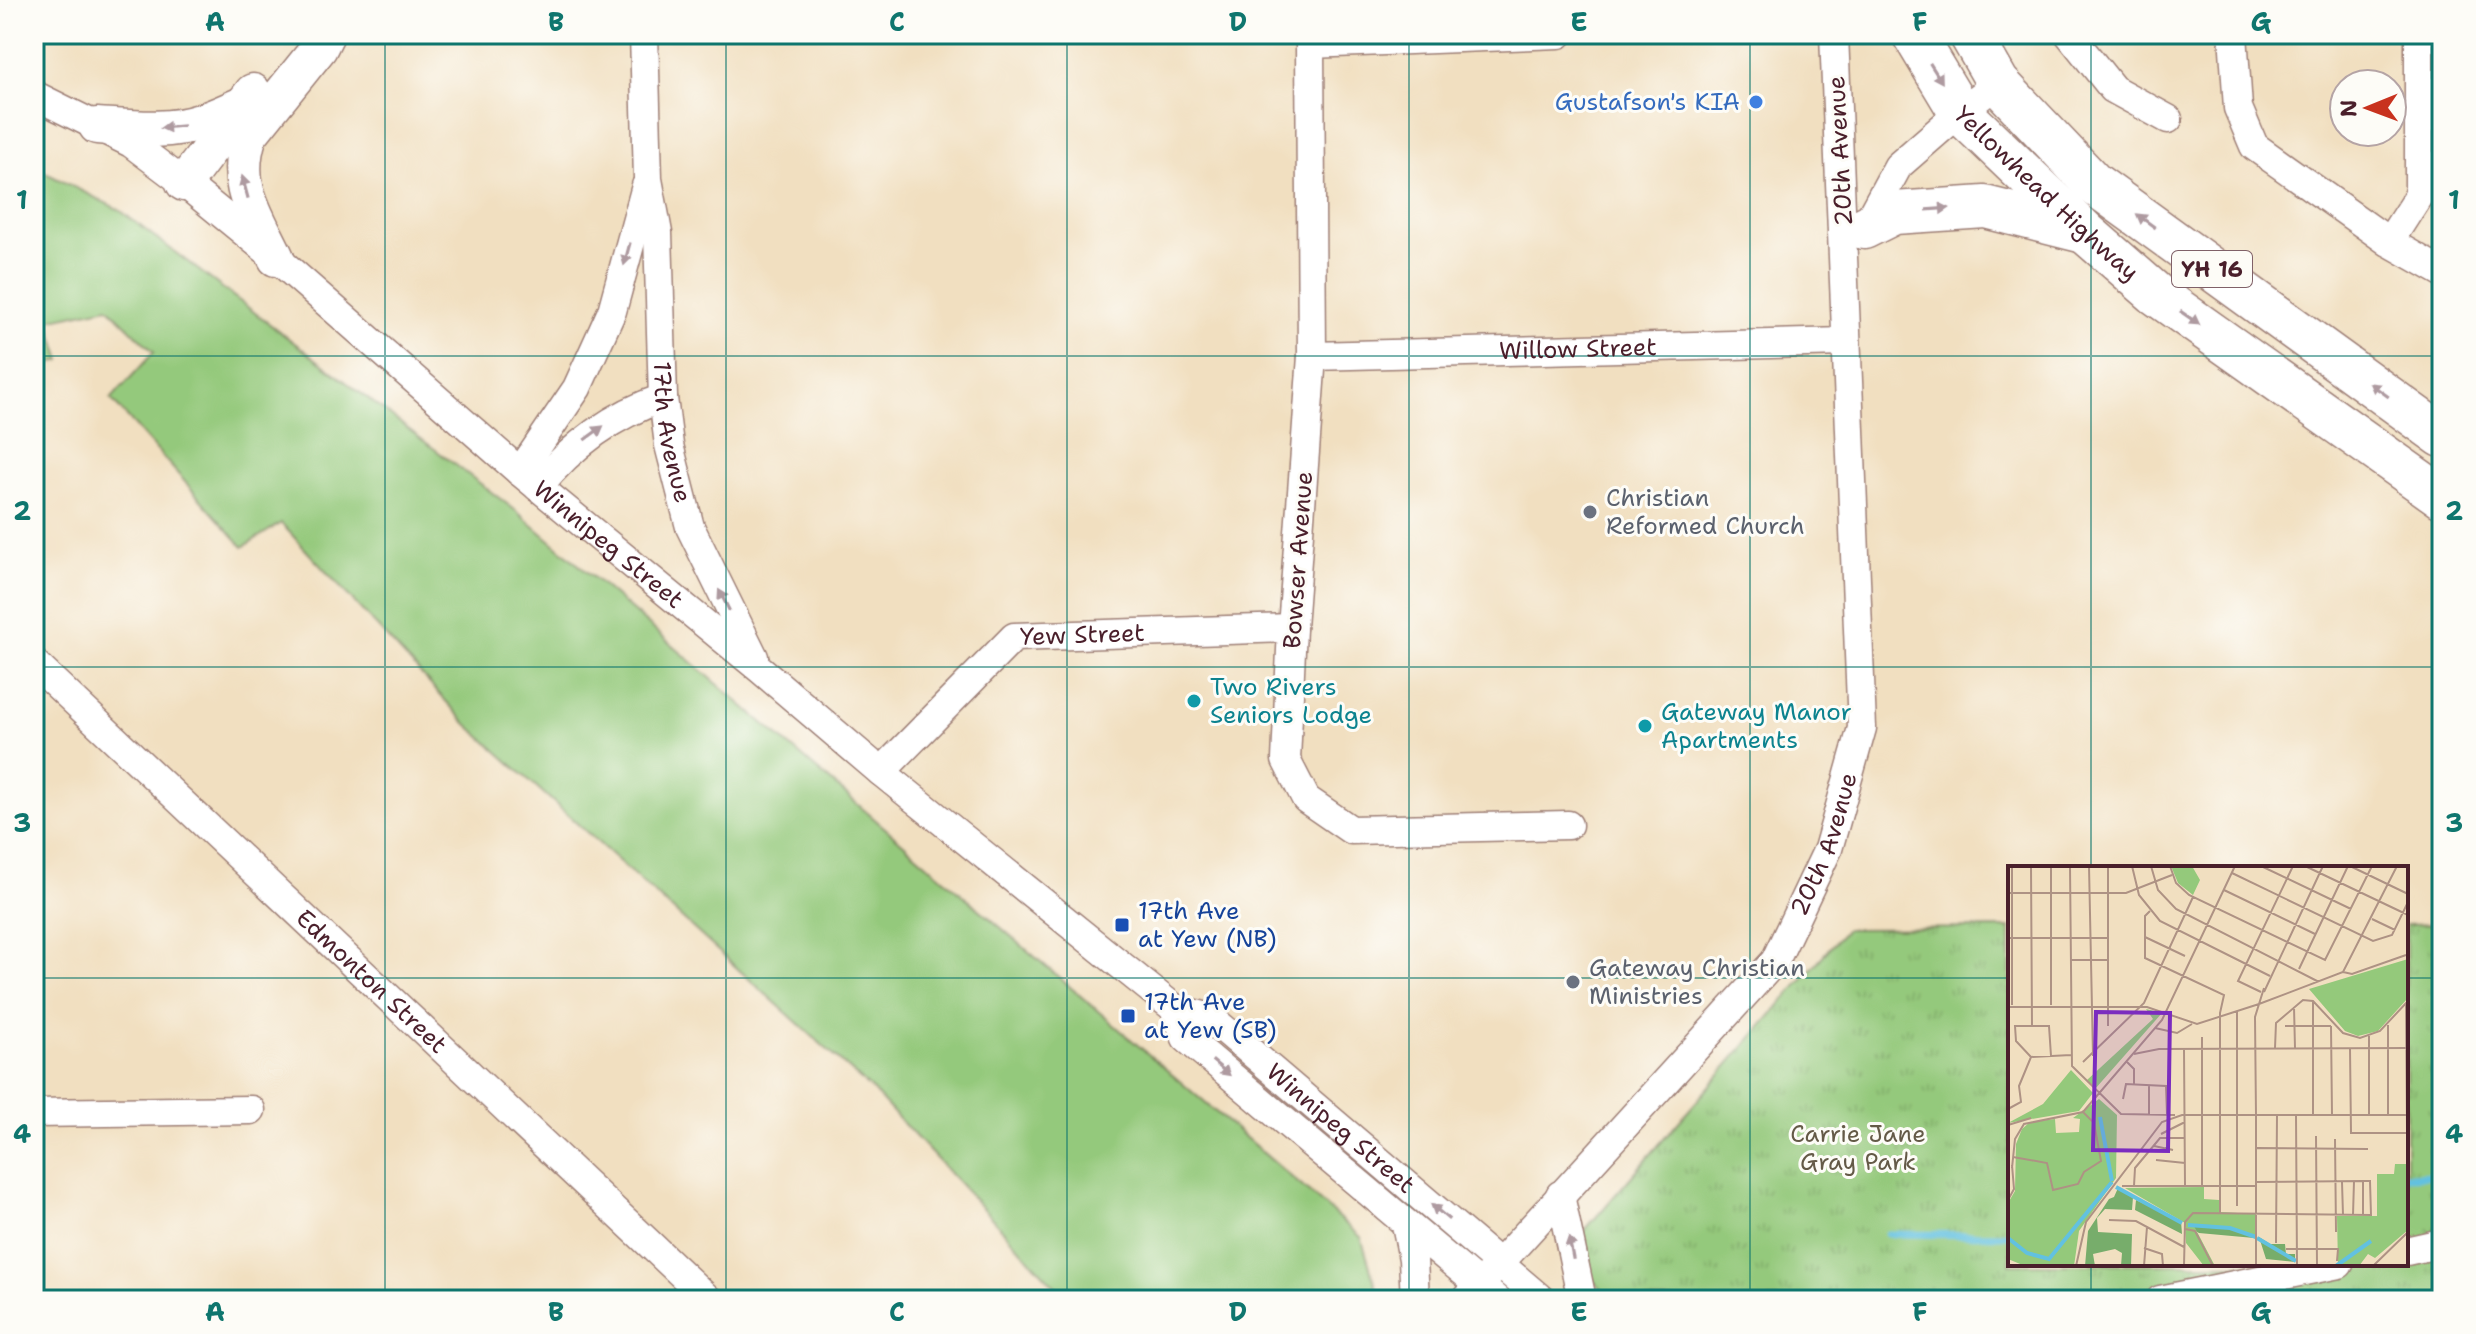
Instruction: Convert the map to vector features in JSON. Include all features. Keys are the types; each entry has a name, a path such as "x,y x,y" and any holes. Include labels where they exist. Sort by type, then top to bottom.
{"highway":[{"name":"Yellowhead Highway","path":"1913,34 1960,112 2086,233 2156,294 2442,497"},
{"name":"Yellowhead Highway","path":"1970,34 1998,83 2093,183 2442,436"},
{"path":"1864,228 1894,213 1985,207 2086,233"}],"main road":[{"path":"184,183 299,34"},
{"path":"276,258 242,182 245,147 249,135 319,48 326,34"},
{"path":"97,126 147,129 182,127 243,104"}],"street":[{"name":"17th Avenue","path":"644,34 648,179 658,233 663,398 669,445 690,527 760,669"},
{"name":"Bowser Avenue","path":"1559,34 1310,44 1312,356 1292,628 1286,760 1306,799 1351,830 1568,825"},
{"name":"20th Avenue","path":"1481,1295 1500,1263 1775,961 1828,849 1862,728 1834,34"},
{"path":"2069,34 2113,89 2168,119"},
{"path":"2233,34 2238,108 2254,146 2389,242 2442,272"},
{"path":"2389,242 2419,195 2426,49"},
{"name":"20th Avenue","path":"1845,268 1898,166 1998,83"},
{"name":"Winnipeg Street","path":"34,95 131,143 184,183 276,258 529,479 881,772 1174,1008 1211,1018 1542,1300"},
{"name":"17th Avenue","path":"529,479 577,388 612,311 648,179"},
{"name":"Willow Street","path":"1312,356 1846,342"},
{"path":"529,479 559,462 596,430 663,398"},
{"name":"Yew Street","path":"881,772 1014,637 1292,628"},
{"name":"Edmonton Street","path":"34,663 709,1300"},
{"name":"Winnipeg Street","path":"1174,1008 1186,1038 1406,1224 1481,1295"},
{"path":"34,1113 251,1110"},
{"path":"1560,1195 1582,1300"},
{"path":"1406,1224 1413,1259 1415,1300"},
{"path":"2408,1251 2442,1243"},
{"path":"2160,1300 2329,1266"}],"green space":[{"path":"34,167 118,209 515,510 1361,1237 1380,1300 1068,1300 873,1091 467,724 281,523 243,547 111,399 154,352 108,307 48,320 61,360 34,368"},
{"name":"Carrie Jane Gray Park","path":"2442,924 2442,1300 1613,1300 1565,1253 1846,929 2008,928 2008,1266 2408,1266 2408,925"}],"waterway":[{"path":"2408,1176 2442,1175"},
{"path":"1888,1234 2008,1235"}],"place":[{"name":"Gustafson's KIA","path":"1756,102"},
{"name":"Christian Reformed Church","path":"1590,512"},
{"name":"Two Rivers Seniors Lodge","path":"1194,701"},
{"name":"Gateway Manor Apartments","path":"1645,726"},
{"name":"17th Ave at Yew (NB)","path":"1122,925"},
{"name":"Gateway Christian Ministries","path":"1573,982"},
{"name":"17th Ave at Yew (SB)","path":"1128,1016"}]}
